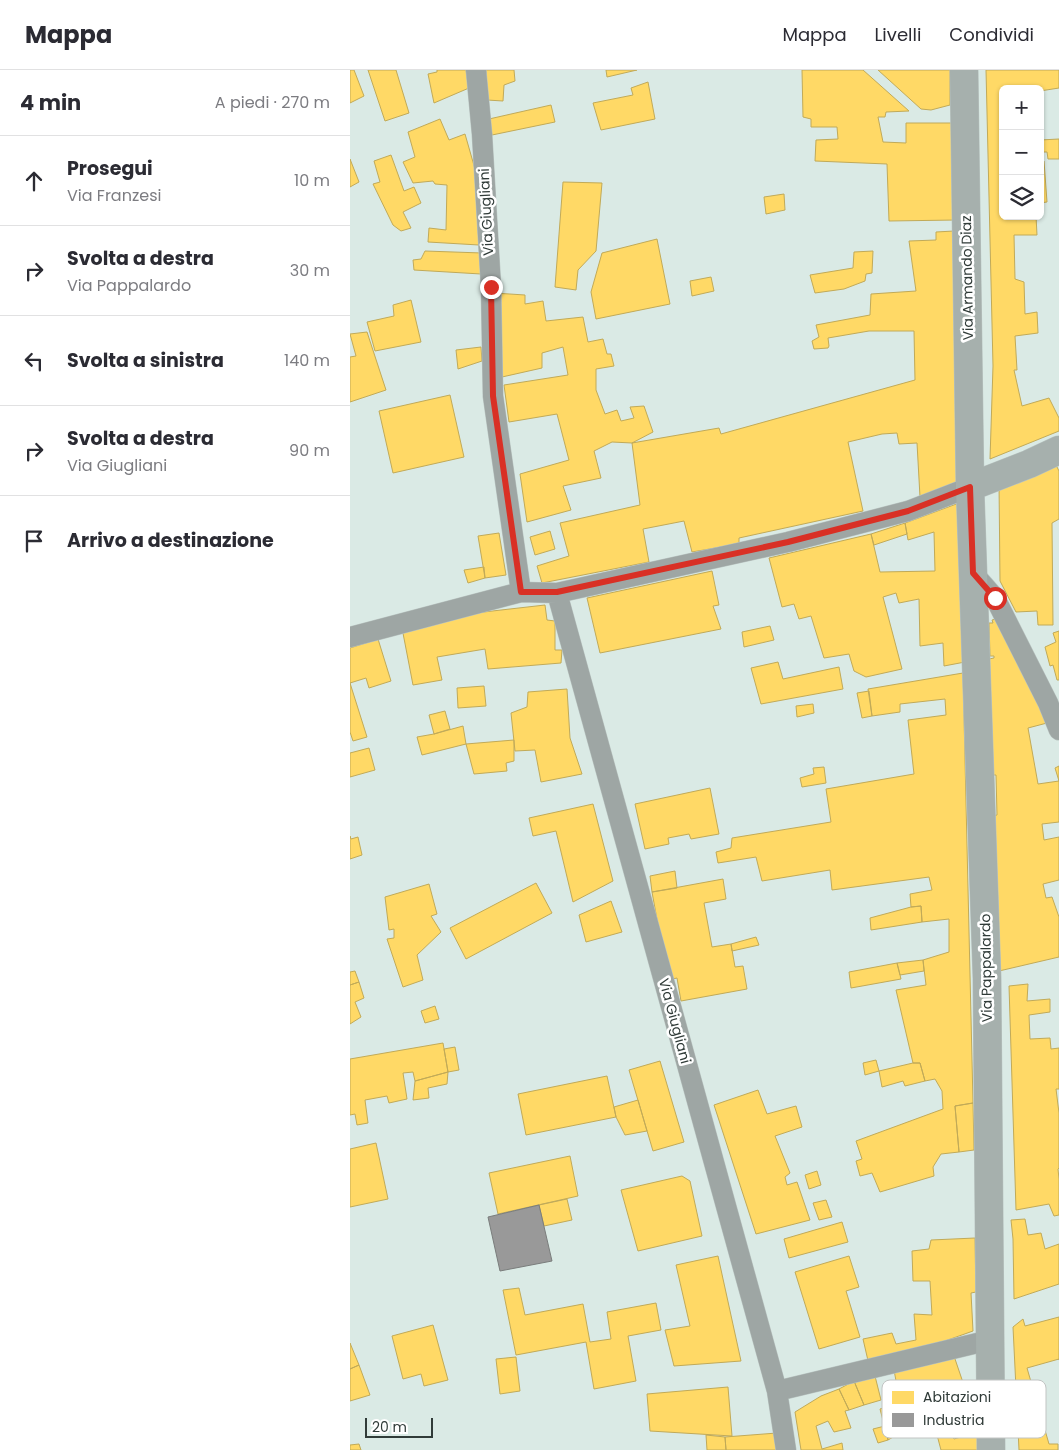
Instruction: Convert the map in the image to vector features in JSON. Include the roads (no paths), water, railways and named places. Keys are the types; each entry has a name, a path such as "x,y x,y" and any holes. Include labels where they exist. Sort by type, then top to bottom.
{"main road":[{"name":"Via Armando Diaz","path":"964,70 970,487"},
{"path":"970,487 1059,450"},
{"name":"Via Pappalardo","path":"970,487 987,978 990,1380"}],"street":[{"name":"Via Giugliani","path":"476,70 482,134 491,287 493,396 521,592"},
{"path":"350,637 521,592 557,592 788,542 908,511 970,487"},
{"path":"973,573 995,598 1048,703 1059,730"},
{"name":"Via Giugliani","path":"557,592 777,1391 786,1450"},
{"path":"777,1391 990,1340"}]}
